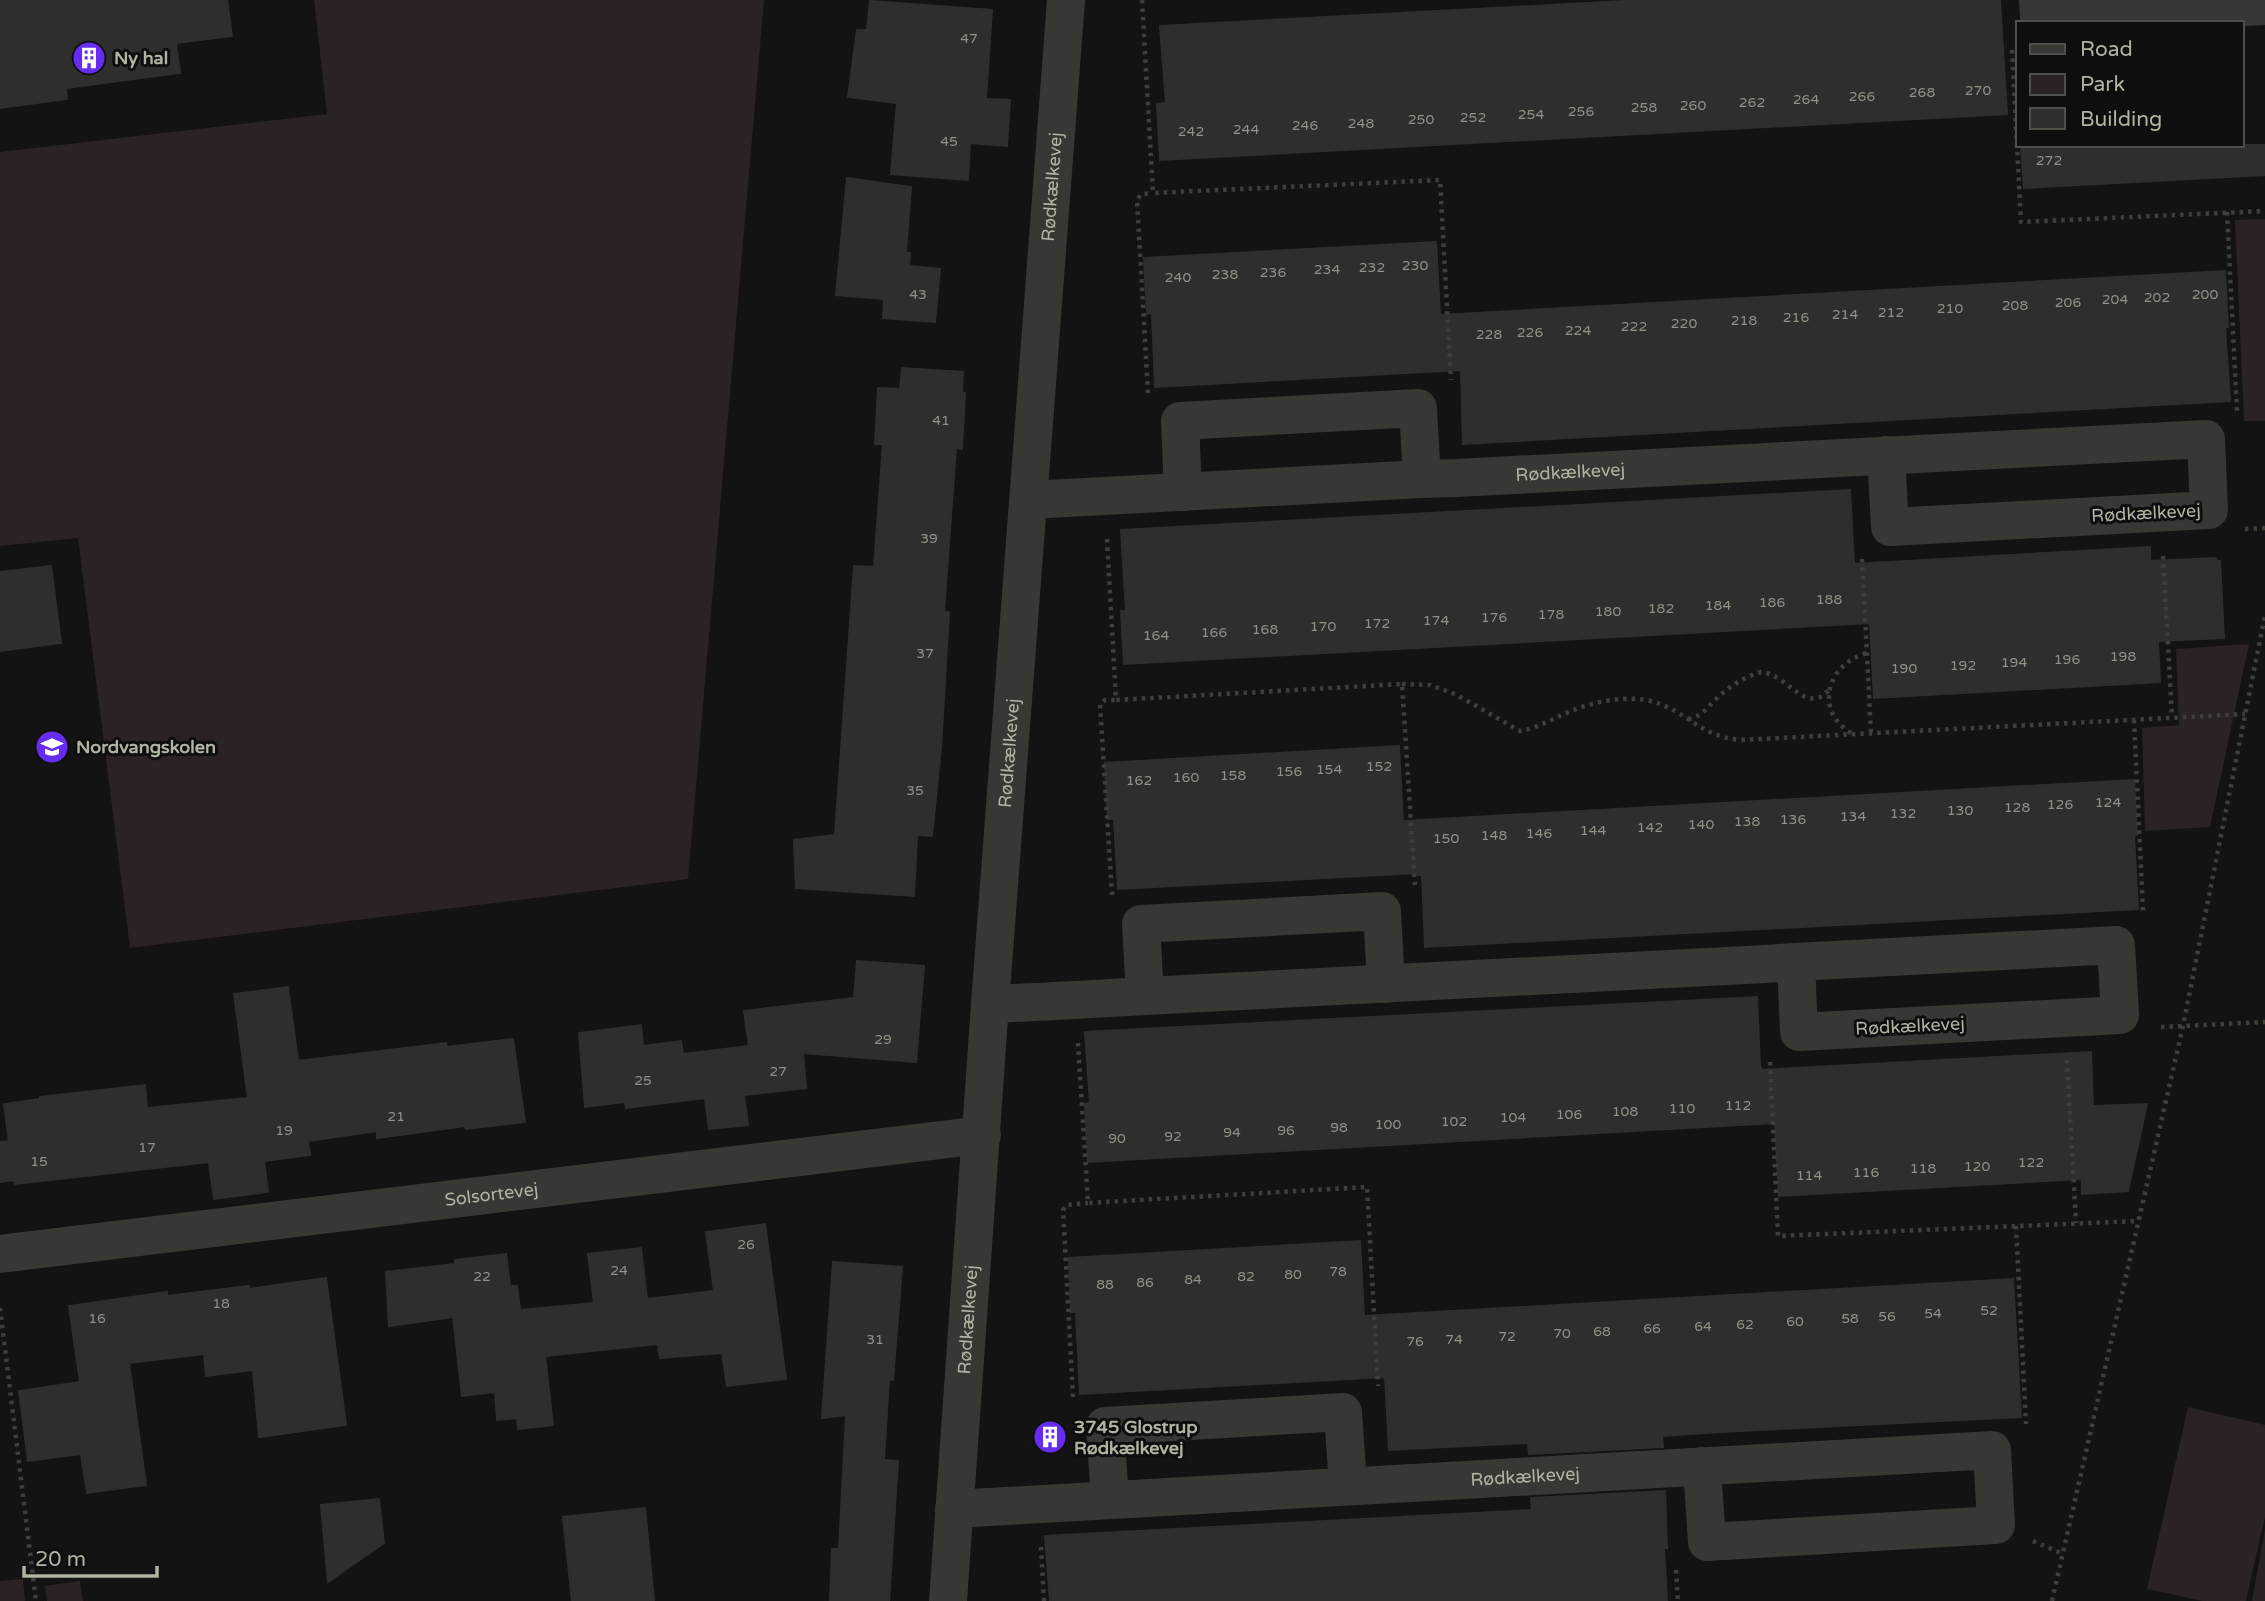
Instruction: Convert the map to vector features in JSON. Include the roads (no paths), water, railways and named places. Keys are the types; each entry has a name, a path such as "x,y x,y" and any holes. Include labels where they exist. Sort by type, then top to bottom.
{"street":[{"name":"Rødkælkevej","path":"948,1601 1066,0"},
{"path":"2038,0 2039,18 2265,6"},
{"path":"1184,492 1180,421 1418,408 1422,479"},
{"name":"Rødkælkevej","path":"1029,500 1422,479 1886,455 2206,439 2209,510 1890,527 1886,455"},
{"path":"1145,996 1141,924 1382,911 1386,984"},
{"name":"Rødkælkevej","path":"2116,945 2120,1015 1800,1032 1796,962 2116,945"},
{"path":"990,1004 1796,962"},
{"name":"Solsortevej","path":"0,1254 982,1135"},
{"path":"1110,1500 1105,1426 1317,1413 1343,1412 1348,1486"},
{"name":"Rødkælkevej","path":"954,1509 1348,1486 1702,1466 1992,1450 1996,1525 1707,1542 1702,1466"}],"place":[{"name":"Ny hal","path":"89,58"},
{"name":"Nordvangskolen","path":"52,747"},
{"name":"3745 Glostrup Rødkælkevej","path":"1050,1437"}]}
